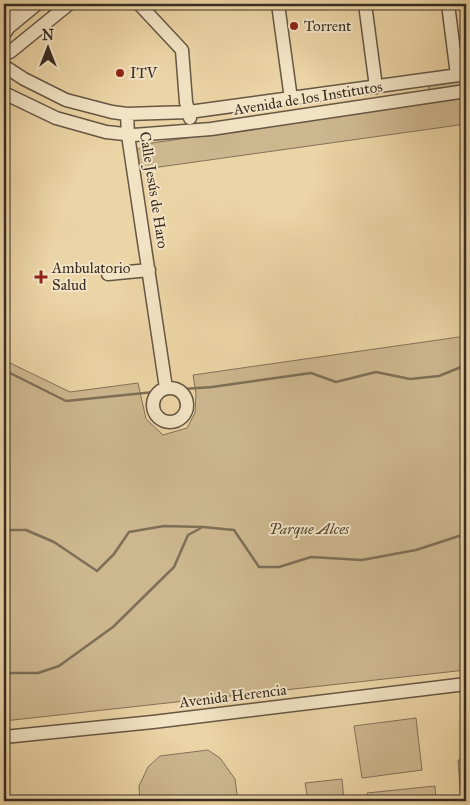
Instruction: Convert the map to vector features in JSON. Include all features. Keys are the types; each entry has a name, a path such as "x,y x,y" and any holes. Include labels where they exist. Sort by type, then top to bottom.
{"street":[{"path":"4,17 24,4"},
{"path":"4,34 9,27 37,4"},
{"path":"4,54 10,52 69,4"},
{"path":"139,4 182,50 186,102 190,112 191,131"},
{"path":"278,4 291,99"},
{"path":"365,4 376,87"},
{"path":"448,4 462,74"},
{"name":"Avenida de los Institutos","path":"4,66 24,79 66,100 112,112 128,114 190,112 462,74"},
{"path":"428,80 429,96"},
{"name":"Avenida de los Institutos","path":"4,93 56,118 106,132 128,135 191,131 466,91"},
{"name":"Calle Jesús de Haro","path":"128,114 128,135 166,388"},
{"name":"Calle Jesús de Haro","path":"108,274 149,270"},
{"name":"Avenida Herencia","path":"4,737 153,722 466,684"}],"green space":[{"path":"466,74 466,91 429,96 428,80"},
{"path":"466,98 466,124 138,170 137,150 145,144"},
{"name":"Parque Alces","path":"466,336 466,670 4,721 4,360 70,392 138,383 146,419 163,435 187,428 195,413 196,394 193,375"},
{"path":"416,718 422,770 362,778 354,726"},
{"path":"208,750 220,758 235,779 238,801 140,801 139,786 148,767 160,756"},
{"path":"458,760 466,760 466,801 461,801"},
{"path":"342,779 344,801 308,801 305,783"},
{"path":"435,786 436,801 368,801 367,793"}],"waterway":[{"path":"169,390 212,387 311,373 336,382 376,372 410,379 439,376 466,365"},
{"path":"4,370 66,401 164,391"},
{"path":"4,530 26,530 54,542 97,571 114,554 129,532 164,526 234,530 259,567 279,567 311,557 362,560 416,550 459,536 466,538"},
{"path":"4,673 38,673 59,666 113,627 174,567 188,535 201,528"}],"place":[{"name":"Torrent","path":"294,26"},
{"name":"ITV","path":"120,73"},
{"name":"Ambulatorio Salud","path":"41,277"}]}
